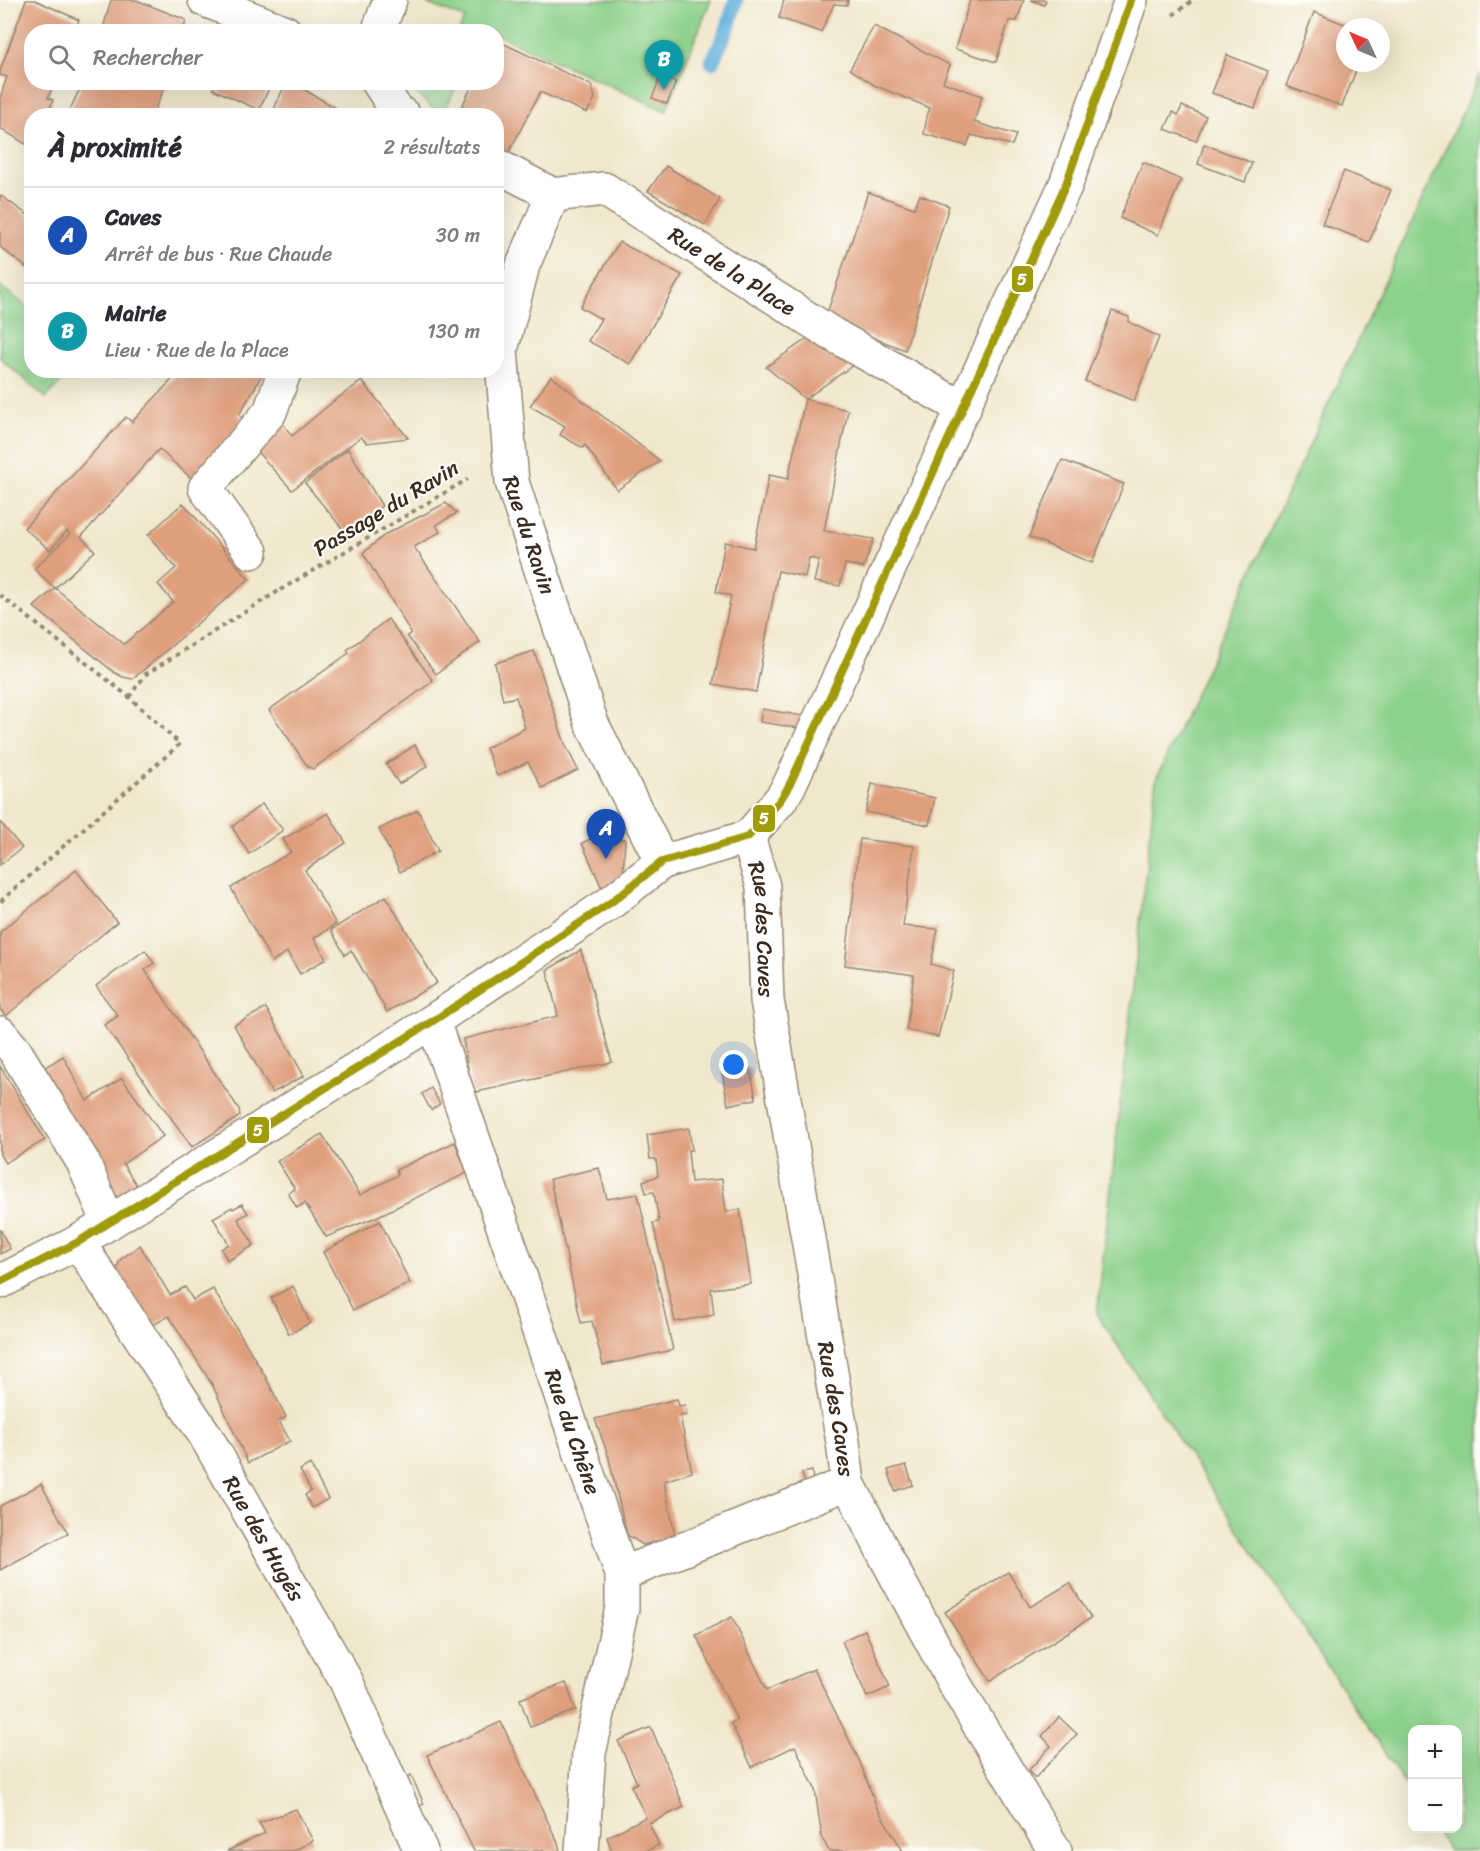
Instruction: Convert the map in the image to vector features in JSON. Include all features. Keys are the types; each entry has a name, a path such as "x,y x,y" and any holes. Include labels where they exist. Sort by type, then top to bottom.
{"street":[{"path":"206,0 265,24"},
{"path":"381,24 390,0"},
{"name":"Rue des Caves","path":"1055,1851 954,1683 848,1483 843,1442 767,1000 764,886 748,837 781,799 789,786 964,409 1066,184 1131,0"},
{"path":"383,90 394,108"},
{"path":"504,169 553,195"},
{"name":"Rue de la Place","path":"553,195 604,189 832,334 964,409"},
{"name":"Rue du Ravin","path":"504,338 523,265 553,195"},
{"path":"251,552 205,488 270,412 282,378"},
{"name":"Rue du Ravin","path":"503,378 512,482 591,723 662,862"},
{"path":"0,1282 110,1223 433,1021 610,903 662,862 748,837"},
{"name":"Rue du Chêne","path":"433,1021 622,1574 622,1608 589,1752 582,1851"},
{"path":"0,1033 15,1051 83,1162 110,1223"},
{"name":"Rue des Hugés","path":"78,1242 205,1436 346,1681 421,1851"},
{"path":"622,1574 848,1483"}],"path":[{"name":"Passage du Ravin","path":"129,697 146,674 280,590 510,454"},
{"path":"251,552 280,590"},
{"path":"0,596 129,697 180,744 0,902"}],"green space":[{"path":"430,0 711,0 666,111 504,38 504,24 462,24 465,18 428,4"},
{"path":"1480,74 1480,1851 1449,1851 1437,1833 1462,1833 1462,1725 1408,1725 1408,1789 1097,1314 1156,779"},
{"path":"416,90 455,90 446,108 433,108 417,94"},
{"path":"0,286 24,305 24,378 65,378 46,398 0,358"}],"building":[{"path":"26,0 35,0 79,20 77,24 24,24 24,90 51,90 48,98 53,100 50,108 24,108 24,143 0,128 0,98 7,77 0,75"},
{"path":"111,0 136,0 186,20 185,24 104,24"},
{"path":"784,0 848,0 847,5 834,4 821,32 779,18"},
{"path":"970,0 1024,0 1017,21 1009,21 996,62 955,49"},
{"path":"1031,0 1046,0 1044,5"},
{"path":"1314,12 1336,21 1336,72 1355,72 1342,106 1286,86"},
{"path":"874,26 950,65 943,82 982,96 974,122 1016,135 1012,145 971,135 967,146 924,134 930,108 874,85 850,69"},
{"path":"504,44 591,85 595,98 587,113 540,92 507,156 504,155 504,108 461,108 470,90 504,90"},
{"path":"1227,55 1268,71 1255,108 1212,93"},
{"path":"661,76 676,82 667,104 652,98"},
{"path":"79,90 163,90 156,108 71,108"},
{"path":"215,90 268,90 260,108 255,108"},
{"path":"282,90 305,90 336,108 275,108"},
{"path":"1182,106 1206,116 1196,141 1165,129 1173,112 1178,115"},
{"path":"1204,144 1252,163 1245,182 1198,164"},
{"path":"1143,162 1181,180 1158,235 1120,218"},
{"path":"666,166 720,199 705,225 648,191"},
{"path":"1344,171 1391,190 1369,242 1322,224"},
{"path":"868,192 914,208 920,195 949,206 905,350 825,319"},
{"path":"0,195 24,212 24,266 0,247"},
{"path":"619,242 682,275 630,364 588,341 601,319 580,307"},
{"path":"1112,311 1129,317 1129,322 1159,337 1134,401 1085,381"},
{"path":"814,334 856,363 805,399 766,367"},
{"path":"551,376 660,461 617,490 585,445 583,448 560,435 565,426 530,406"},
{"path":"173,378 260,378 239,415 245,421 191,478 159,449 81,537 95,551 55,588 34,569 70,534 67,531 50,550 24,528 126,417 132,422"},
{"path":"362,381 408,438 367,443 361,437 292,490 251,445 277,416 292,436"},
{"path":"805,399 848,410 824,531 874,539 863,568 845,564 840,586 814,582 819,560 809,558 805,577 778,571 756,692 713,684 731,596 716,592 725,542 754,548 769,475 788,479"},
{"path":"348,449 382,506 345,532 305,483"},
{"path":"1062,460 1124,484 1092,563 1029,537"},
{"path":"183,503 249,579 132,679 123,677 115,673 34,607 55,588 124,644 173,602 158,584 176,568 148,535"},
{"path":"446,503 457,513 436,525 440,532 414,547 480,642 436,674 407,636 411,633 363,553 386,534"},
{"path":"388,619 433,681 313,769 308,767 269,710 349,653 347,650"},
{"path":"534,651 565,744 578,770 542,788 528,762 497,776 486,748 525,728 516,697 503,700 495,663"},
{"path":"762,709 809,717 804,729 760,722"},
{"path":"415,745 428,766 399,784 386,764"},
{"path":"872,784 935,798 929,825 866,812"},
{"path":"262,804 283,830 249,854 232,827"},
{"path":"418,810 438,851 400,872 379,829"},
{"path":"328,813 346,843 305,870 336,924 314,938 326,959 300,974 287,952 272,962 231,888 291,852 283,839"},
{"path":"0,822 22,848 0,865"},
{"path":"592,838 625,839 623,876 602,888 582,843"},
{"path":"860,839 914,846 903,926 938,929 931,964 954,971 938,1037 906,1030 914,975 845,965"},
{"path":"76,870 117,922 6,1016 0,1009 0,932"},
{"path":"386,896 437,983 387,1012 351,950 345,955 331,930"},
{"path":"145,950 154,963 145,970 239,1109 240,1116 192,1147 104,1025 118,1016 96,986"},
{"path":"581,950 612,1062 472,1093 463,1039 558,1016 547,970"},
{"path":"266,1008 304,1076 272,1093 234,1025"},
{"path":"63,1056 87,1101 122,1078 163,1136 123,1164 139,1189 111,1206 39,1071"},
{"path":"0,1066 45,1140 5,1163 0,1155"},
{"path":"750,1068 756,1099 728,1105 722,1072"},
{"path":"431,1088 440,1104 431,1110 422,1094"},
{"path":"689,1128 692,1150 688,1150 691,1182 722,1179 726,1212 740,1209 751,1284 711,1289 714,1315 675,1322 653,1223 659,1222 654,1192 646,1193 643,1181 658,1176 656,1159 650,1159 647,1135"},
{"path":"322,1134 360,1195 398,1175 396,1170 455,1142 467,1173 374,1218 326,1237 305,1203 297,1208 288,1193 295,1189 277,1161"},
{"path":"599,1168 607,1199 638,1194 673,1350 603,1365 592,1321 581,1323 550,1179"},
{"path":"242,1204 248,1213 238,1219 254,1245 228,1261 221,1249 229,1244 213,1218"},
{"path":"380,1221 410,1283 353,1310 323,1252"},
{"path":"0,1229 10,1249 0,1254"},
{"path":"140,1245 170,1295 185,1287 193,1300 213,1289 264,1374 286,1417 279,1421 290,1441 248,1463 213,1386 169,1316 151,1326 117,1269 120,1260"},
{"path":"293,1286 310,1323 289,1334 271,1298"},
{"path":"677,1399 679,1406 685,1405 687,1415 680,1416 692,1472 664,1481 675,1536 643,1545 627,1535 608,1455 595,1419"},
{"path":"310,1464 328,1499 312,1508 305,1495 311,1491 300,1470"},
{"path":"906,1465 913,1485 895,1491 888,1470"},
{"path":"812,1471 813,1481 805,1483 802,1473"},
{"path":"41,1484 68,1533 0,1570 0,1506"},
{"path":"1008,1572 1030,1607 1070,1583 1091,1618 990,1681 945,1612"},
{"path":"732,1617 767,1690 814,1669 860,1762 877,1808 903,1851 829,1851 822,1838 815,1789 795,1746 752,1767 731,1723 737,1720 696,1635"},
{"path":"865,1630 890,1687 867,1697 842,1641"},
{"path":"566,1683 576,1710 530,1727 520,1699"},
{"path":"1059,1717 1077,1734 1035,1778 1028,1771 1051,1746 1042,1736"},
{"path":"501,1722 560,1851 474,1851 427,1755"},
{"path":"651,1727 684,1807 649,1823 659,1845 646,1851 612,1851 607,1837 646,1817 631,1786 637,1783 618,1741"},
{"path":"411,1775 424,1804 414,1809 401,1780"},
{"path":"296,1809 313,1841 293,1851 227,1851 265,1833 259,1823"}],"waterway":[{"path":"712,62 727,30 736,0"}],"transit line":[{"name":"5","path":"0,1282 78,1242 433,1021 610,903 662,862 748,837 781,799 789,786 1066,184 1131,0"}],"place":[{"name":"Mairie","path":"664,90"},
{"name":"Caves","path":"606,859"}]}
